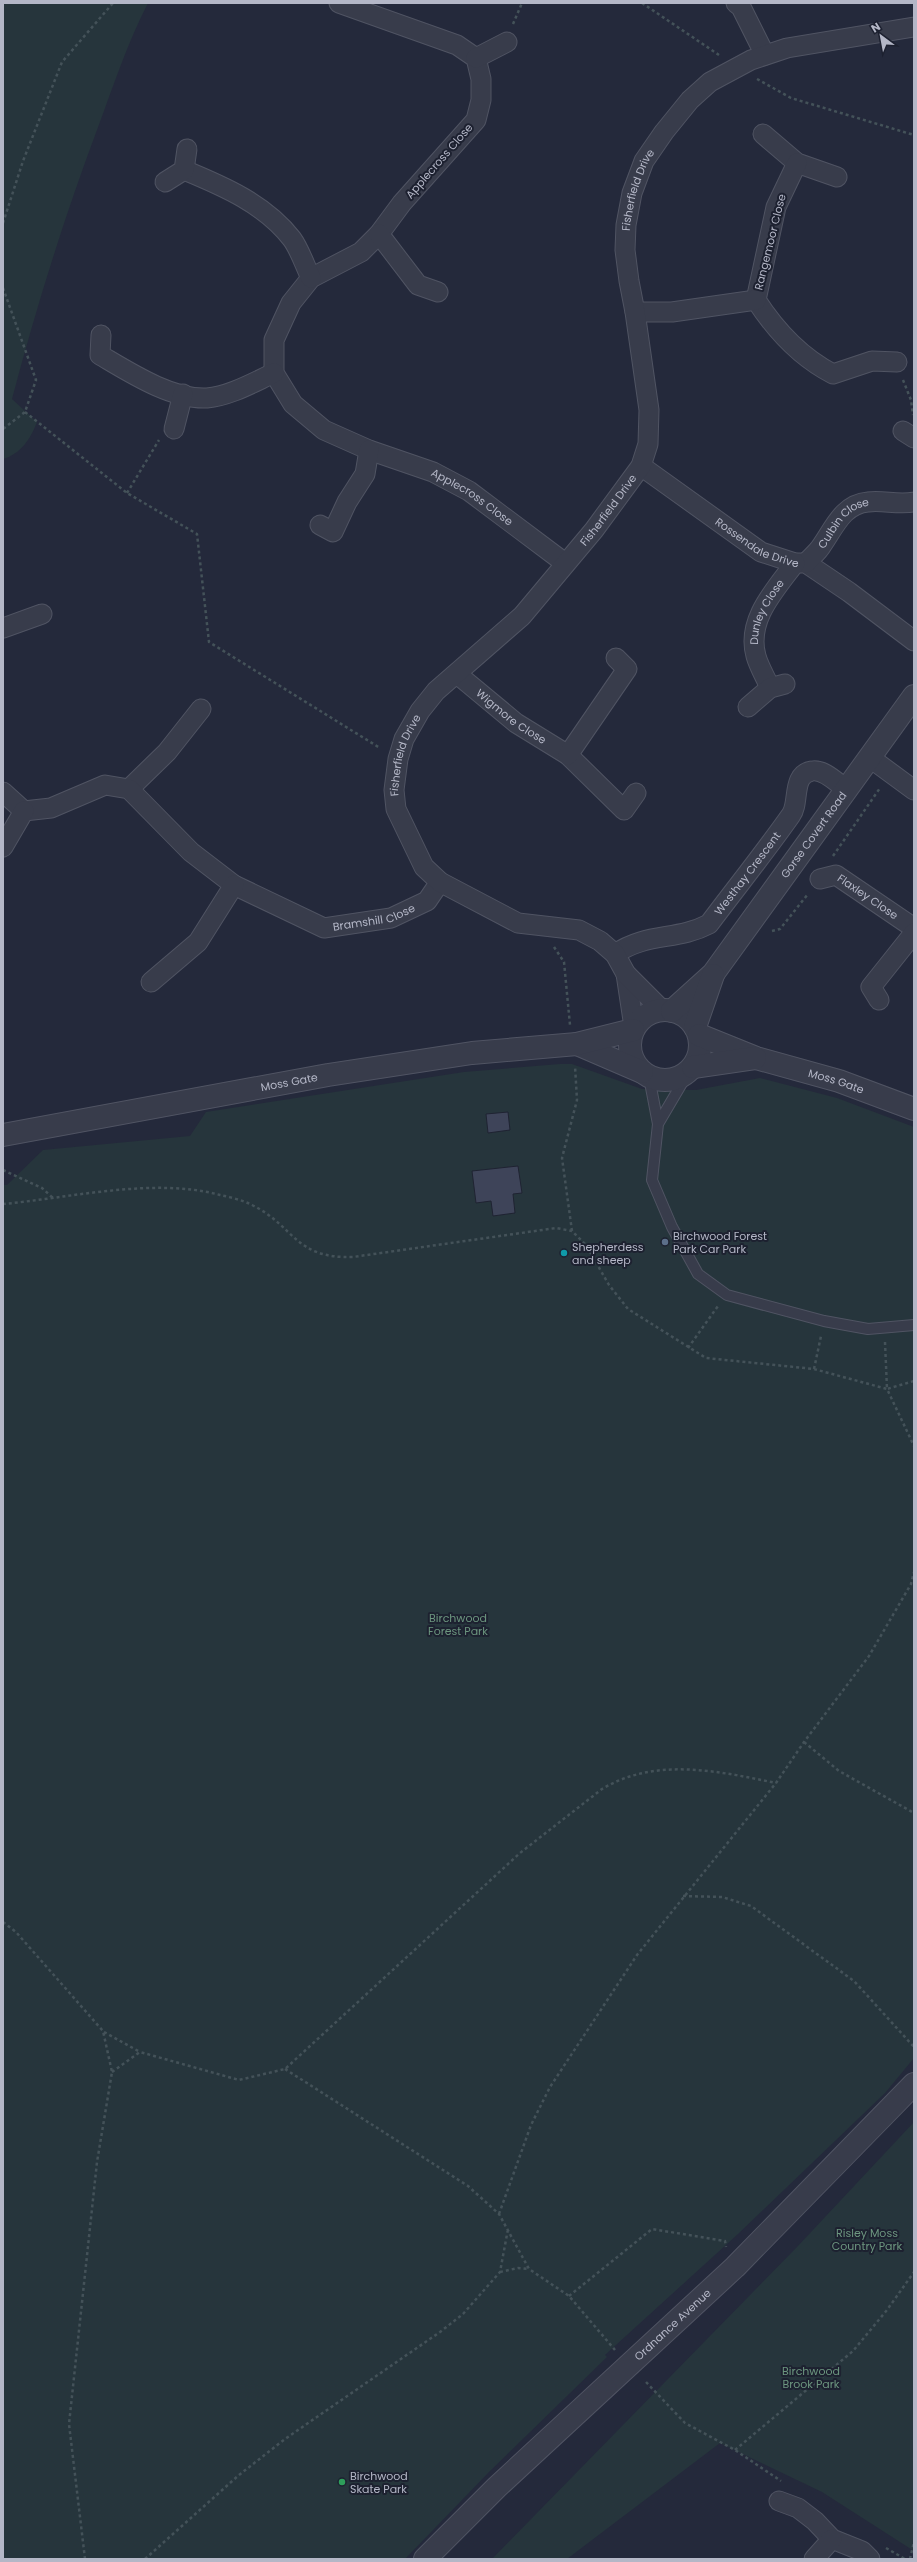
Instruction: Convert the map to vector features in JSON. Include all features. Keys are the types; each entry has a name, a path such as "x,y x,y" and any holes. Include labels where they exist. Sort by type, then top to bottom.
{"street":[{"path":"339,3 457,46 476,58 507,42"},
{"path":"736,3 741,7 765,55"},
{"name":"Fisherfield Drive","path":"667,1010 626,974 615,954 600,941 579,930 518,923 440,882 424,866 396,809 394,790 398,759 404,739 420,711 436,691 522,616 594,530 641,466 648,444 649,410 636,312 625,250 626,225 632,193 644,161 690,100 710,82 737,67 765,55 787,48 914,27"},
{"name":"Applecross Close","path":"476,58 481,79 481,100 476,120 402,203 379,234 361,252 311,278 291,303 274,340 274,373 293,404 324,430 369,450 433,472 469,491 565,563"},
{"path":"763,134 797,163 837,177"},
{"path":"166,182 184,170 187,150"},
{"name":"Rangemoor Close","path":"797,163 776,207 756,300 772,325 791,344 835,381 872,361 896,362"},
{"path":"184,170 225,187 268,214 292,240 311,278"},
{"path":"379,234 418,285 438,292"},
{"name":"Rangemoor Close","path":"636,312 672,312 756,300"},
{"path":"101,335 100,355 141,380 183,394 208,398 241,388 274,373"},
{"path":"174,429 183,394"},
{"path":"320,525 333,532 346,502 364,474 369,450"},
{"name":"Rossendale Drive","path":"641,466 762,552 800,563 850,592 914,641"},
{"name":"Culbin Close","path":"800,563 822,545 834,524 844,513 856,506 867,502 914,502"},
{"name":"Dunley Close","path":"748,707 778,686 756,656 754,637 765,604 800,563"},
{"path":"3,628 42,614"},
{"path":"568,755 627,669 616,658"},
{"name":"Wigmore Close","path":"457,674 516,724 568,755 624,810 636,793"},
{"name":"Gorse Covert Road","path":"667,1010 713,974 914,696"},
{"path":"3,792 24,811 51,808 105,785 129,789 167,752 201,709"},
{"path":"869,757 914,790"},
{"name":"Westhay Crescent","path":"615,954 637,941 697,930 709,924 793,813 797,787 801,777 811,771 822,772 846,789"},
{"name":"Bramshill Close","path":"129,789 191,852 234,885 324,928 391,918 427,901 440,882"},
{"path":"3,847 24,811"},
{"name":"Flaxley Close","path":"820,879 836,875 914,928"},
{"path":"151,982 198,942 234,885"},
{"path":"878,1000 871,987 914,933"},
{"name":"Fisherfield Drive","path":"626,974 634,1029"},
{"name":"Gorse Covert Road","path":"697,1031 713,974"},
{"name":"Moss Gate","path":"3,1135 243,1090 421,1060 472,1053 574,1044 634,1029 646,1015 667,1010 682,1014 697,1031 756,1058 839,1081 914,1108"},
{"path":"634,1029 630,1041 630,1053 634,1064 645,1075"},
{"path":"691,1070 699,1057 697,1031"},
{"name":"Moss Gate","path":"574,1044 645,1075 669,1081 691,1070 756,1058"},
{"name":"Ordnance Avenue","path":"425,2559 503,2482 735,2268 914,2084"},
{"path":"779,2501 798,2508 815,2521 832,2539 862,2551 870,2559"},
{"path":"814,2559 832,2539"}],"lane":[{"path":"658,1124 691,1070"},
{"path":"645,1075 658,1124 652,1180 672,1227 698,1274 727,1295 824,1322 868,1329 914,1325"}],"path":[{"path":"3,223 22,161 62,62 114,3"},
{"path":"642,3 737,67 791,98 914,135"},
{"path":"3,288 36,380 25,412 3,429"},
{"path":"896,362 908,389 913,410 913,418 909,434"},
{"path":"25,412 127,493 196,534 209,642 398,759"},
{"path":"127,493 156,442 174,429"},
{"path":"768,932 780,928 820,879 842,840 882,784"},
{"path":"552,945 559,952 564,962 574,1044 576,1100 562,1158 572,1231"},
{"path":"3,1170 42,1188 54,1199"},
{"path":"3,1204 144,1188 218,1194 252,1205 306,1248 318,1254 334,1258 353,1257 556,1228 572,1231 586,1245 609,1285 628,1309 706,1358 814,1368 887,1389 914,1380"},
{"path":"688,1348 727,1295"},
{"path":"814,1368 824,1322"},
{"path":"884,1328 887,1389 914,1446"},
{"path":"499,2214 531,2125 550,2087 637,1955 682,1896 776,1783 804,1742 869,1656 911,1584 914,1572"},
{"path":"804,1742 839,1771 914,1813"},
{"path":"3,1922 16,1932 103,2032 140,2052 239,2080 285,2069 520,1853 602,1789 617,1780 632,1774 668,1769 736,1775 776,1783"},
{"path":"682,1896 722,1897 737,1900 751,1906 854,1981 914,2047"},
{"path":"85,2559 69,2424 97,2162 112,2072 103,2032"},
{"path":"112,2072 140,2052"},
{"path":"285,2069 468,2186 499,2214 529,2269 569,2296 616,2350"},
{"path":"145,2559 256,2461 463,2314 500,2272 508,2229"},
{"path":"569,2296 652,2229 725,2241 735,2268"},
{"path":"500,2272 518,2268 529,2269"},
{"path":"646,2382 685,2424 735,2450 853,2351 887,2310 914,2272"},
{"path":"910,2559 914,2542"}],"green space":[{"path":"3,3 148,3 133,34 73,196 41,297 12,399 37,422 32,434 24,445 9,457 3,459"},
{"name":"Birchwood Forest Park","path":"572,1064 642,1089 696,1090 760,1078 837,1098 914,1127 914,2058 885,2093 738,2234 605,2355 607,2357 489,2472 405,2559 3,2559 3,1185 7,1185 43,1150 190,1136 206,1112 464,1072"},
{"name":"Birchwood Brook Park","path":"914,2122 914,2551 822,2492 720,2443 567,2559 492,2559 797,2247"}],"building":[{"path":"508,1112 510,1130 488,1133 486,1114"},
{"path":"518,1166 522,1193 513,1194 515,1213 493,1216 491,1201 476,1203 472,1171"}],"place":[{"name":"Birchwood Forest Park Car Park","path":"665,1242"},
{"name":"Shepherdess and sheep","path":"564,1253"},
{"name":"Birchwood Skate Park","path":"342,2482"}],"park label":[{"name":"Risley Moss Country Park","path":"867,2239"}]}
